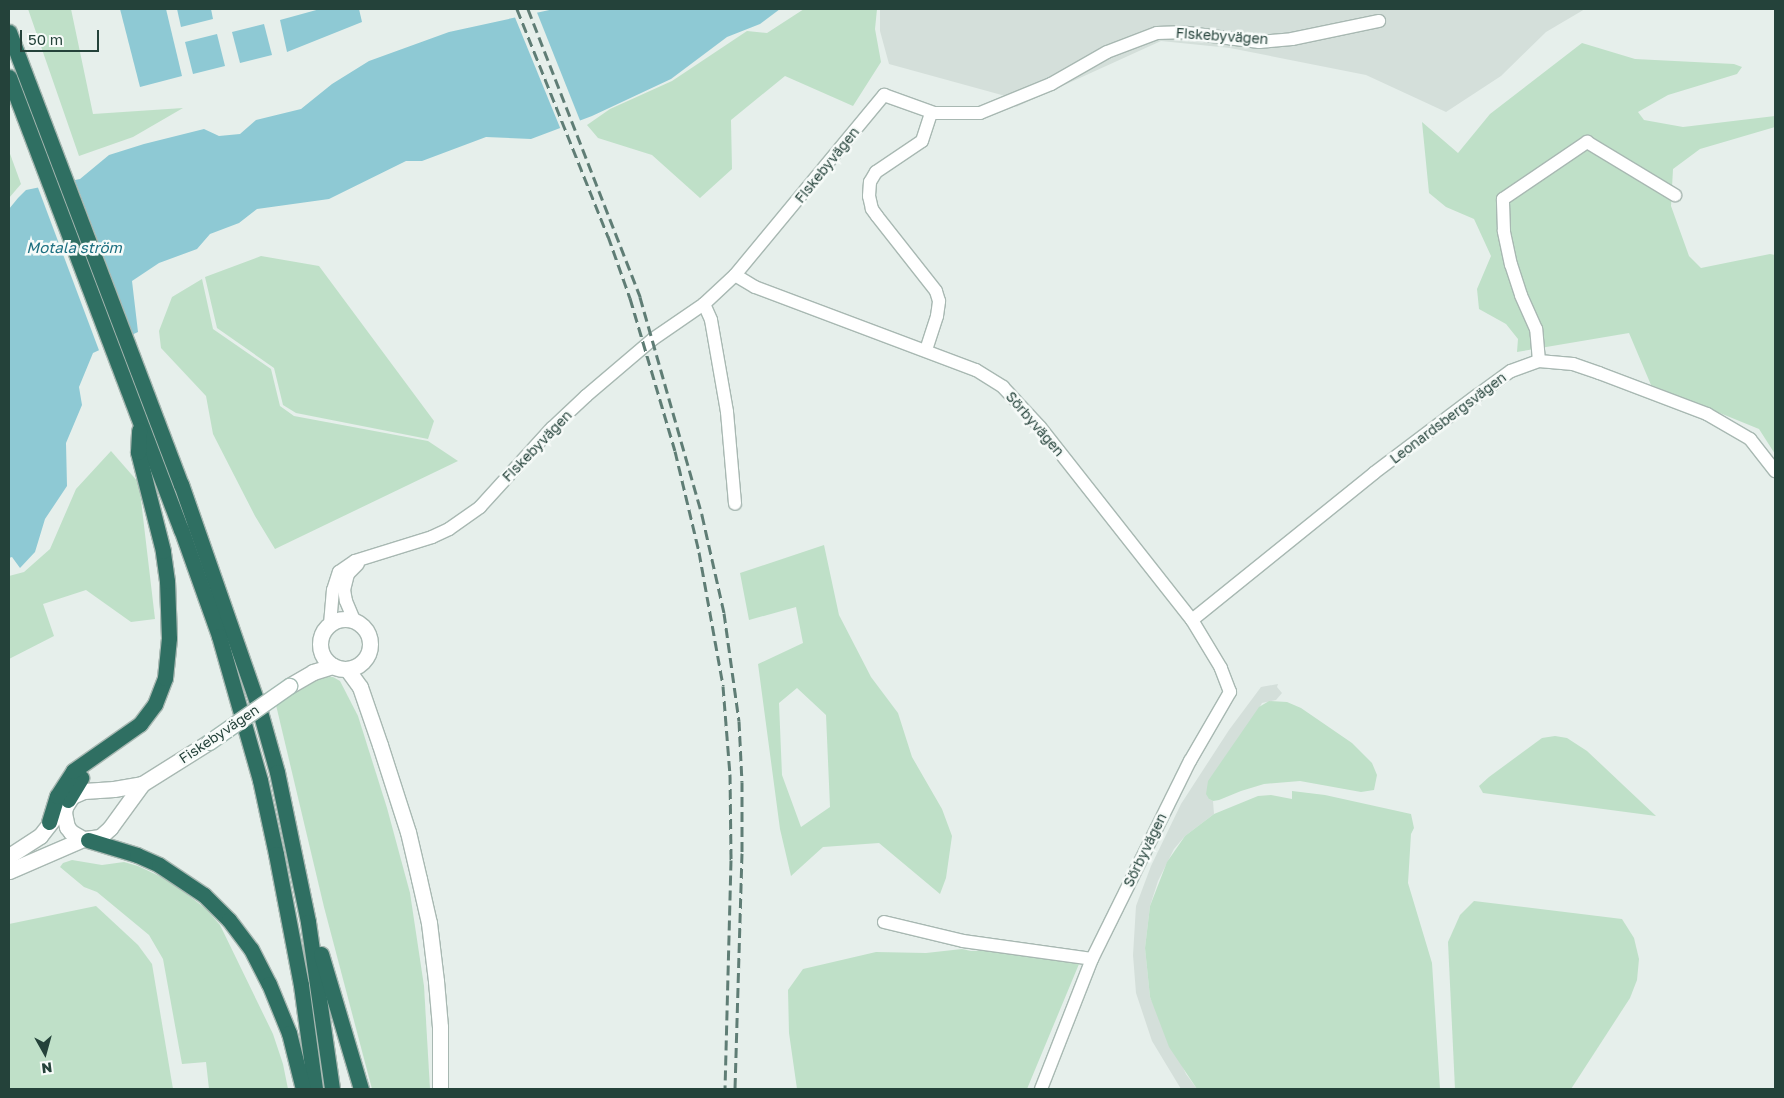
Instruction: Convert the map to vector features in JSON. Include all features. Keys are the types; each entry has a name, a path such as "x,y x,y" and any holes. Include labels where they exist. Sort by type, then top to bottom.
{"highway":[{"path":"9,32 188,503 259,708 276,772 304,905 332,1089"},
{"path":"9,77 218,636 260,780 295,947 315,1089"},
{"path":"49,822 57,796 73,771 84,761 102,752 140,724 148,715 161,692 167,660 167,581 163,551 138,452 139,421"},
{"path":"66,803 78,781 102,752"},
{"path":"85,840 136,855 159,865 204,895 229,920 251,949 269,984 288,1033 304,1089"},
{"path":"304,905 336,1002 361,1089"}],"street":[{"name":"Fiskebyvägen","path":"330,624 333,590 339,572 355,561 432,537 466,518 480,506 552,428 586,396 653,340 704,304 735,275 884,95 931,112 980,113 1051,84 1107,52 1157,32 1180,32 1259,42 1299,37 1379,21"},
{"path":"926,350 937,316 939,302 936,291 872,209 870,182 876,172 922,141 931,112"},
{"path":"1539,361 1536,329 1520,295 1511,265 1504,231 1500,195 1587,142 1675,195"},
{"name":"Sörbyvägen","path":"735,275 755,287 976,370 1003,387 1018,400 1196,617 1221,668 1230,692 1190,761 1092,959 1041,1089"},
{"path":"704,304 711,320 727,412 735,504"},
{"name":"Leonardsbergsvägen","path":"1196,617 1366,479 1479,394 1511,371 1539,361 1573,364 1707,414 1750,439 1775,471"},
{"name":"Fiskebyvägen","path":"354,620 346,601 346,582 354,567 371,556"},
{"path":"347,666 369,652 370,640 364,628 354,620 341,619 330,624 323,633 321,650 325,659 347,666 360,688 408,832 429,923 440,1027 440,1089"},
{"name":"Fiskebyvägen","path":"292,685 314,662 321,650"},
{"name":"Fiskebyvägen","path":"9,871 106,833 142,784 209,742 313,672 347,666"},
{"name":"Fiskebyvägen","path":"9,856 35,840 66,803 84,791 114,789 142,784"},
{"path":"66,803 64,814 67,827 85,840"},
{"path":"884,922 963,941 1092,959"}],"shaded area":[{"path":"880,9 1585,9 1546,32 1501,76 1446,112 1366,75 1230,48 1161,41 1016,107 1009,97 889,64 880,31"},
{"path":"1278,684 1277,687 1282,693 1276,700 1262,703 1209,799 1213,801 1214,814 1185,836 1174,849 1158,881 1150,906 1145,948 1150,997 1186,1074 1197,1089 1181,1089 1152,1041 1136,993 1133,955 1136,906 1151,866 1181,804 1229,730 1261,687"}],"green space":[{"path":"28,9 71,9 93,114 183,108 133,137 79,156"},
{"path":"804,9 877,9 875,29 881,62 853,106 785,76 731,120 732,169 700,198 652,155 598,138 587,125 610,109 672,81 747,31 767,33"},
{"path":"1582,43 1635,59 1734,64 1742,67 1737,74 1668,95 1638,112 1644,120 1683,127 1775,116 1775,127 1700,149 1673,169 1671,206 1689,256 1701,268 1770,254 1775,255 1775,454 1759,429 1651,385 1629,333 1517,352 1518,339 1506,324 1479,309 1477,289 1491,256 1474,219 1446,207 1429,193 1422,122 1458,153 1490,114"},
{"path":"9,151 21,184 9,198"},
{"path":"261,256 319,266 434,421 428,439 296,413 283,405 274,368 217,328 205,277"},
{"path":"202,279 213,329 271,369 280,406 294,416 428,441 458,461 275,549 255,516 213,434 206,396 161,348 159,331 172,297"},
{"path":"111,451 139,483 155,619 131,622 86,590 43,604 54,636 9,659 9,576 24,572 50,549 76,489"},
{"path":"824,545 839,615 871,677 898,713 912,757 942,809 952,836 946,878 940,894 879,843 823,847 791,876 780,829 758,664 803,643 796,607 749,620 740,573","holes":["797,688 826,715 830,807 801,827 782,775 779,703"]},
{"path":"325,677 333,677 340,681 358,716 387,808 410,893 424,986 430,1089 372,1089 324,907 276,705 311,682"},
{"path":"1269,701 1287,702 1301,708 1352,743 1372,763 1377,775 1374,790 1361,792 1300,781 1264,784 1219,800 1213,801 1209,799 1206,794 1208,781 1259,707"},
{"path":"1555,736 1567,738 1587,751 1656,816 1483,793 1479,786 1489,777 1542,738"},
{"path":"1292,791 1325,795 1411,814 1414,828 1411,834 1408,883 1432,963 1440,1089 1197,1089 1169,1047 1150,997 1145,948 1150,906 1167,862 1185,836 1214,814 1258,796 1271,795 1292,799"},
{"path":"72,860 102,865 124,862 138,866 170,881 206,909 220,925 273,1034 283,1064 288,1089 209,1089 206,1062 182,1064 163,959 149,935 97,892 84,887 60,867 63,863"},
{"path":"1474,901 1622,919 1634,938 1639,959 1637,980 1630,998 1571,1089 1455,1089 1448,942 1460,915"},
{"path":"96,906 138,945 152,964 173,1089 9,1089 9,924"},
{"path":"962,949 971,951 999,950 1079,964 1027,1089 797,1089 789,1033 788,990 803,969 876,952 926,953"}],"water":[{"path":"120,9 166,9 182,76 140,87"},
{"path":"177,9 211,9 213,19 181,27"},
{"path":"320,9 359,9 362,22 287,52 280,20"},
{"name":"Motala ström","path":"554,9 780,9 760,24 727,37 671,79 592,116 531,139 486,137 422,161 406,161 329,199 257,209 239,223 210,234 197,249 159,263 132,281 138,332 93,353 79,387 82,405 66,443 67,486 45,519 35,552 20,568 12,557 9,558 9,209 18,198 26,190 80,179 109,155 144,144 204,129 219,136 240,134 256,120 301,109 332,84 369,61 449,32"},
{"path":"264,24 272,55 240,63 232,32"},
{"path":"217,34 225,66 193,74 185,42"}],"pier":[{"path":"536,10 581,123 561,130 514,15"},
{"path":"74,178 134,337 100,353 37,185"}],"railway":[{"path":"517,9 608,236 630,298 675,451 699,552 723,686 730,774 731,860 725,1089"},
{"path":"528,9 640,297 702,515 724,613 739,721 742,782 742,853 735,1089"}]}
